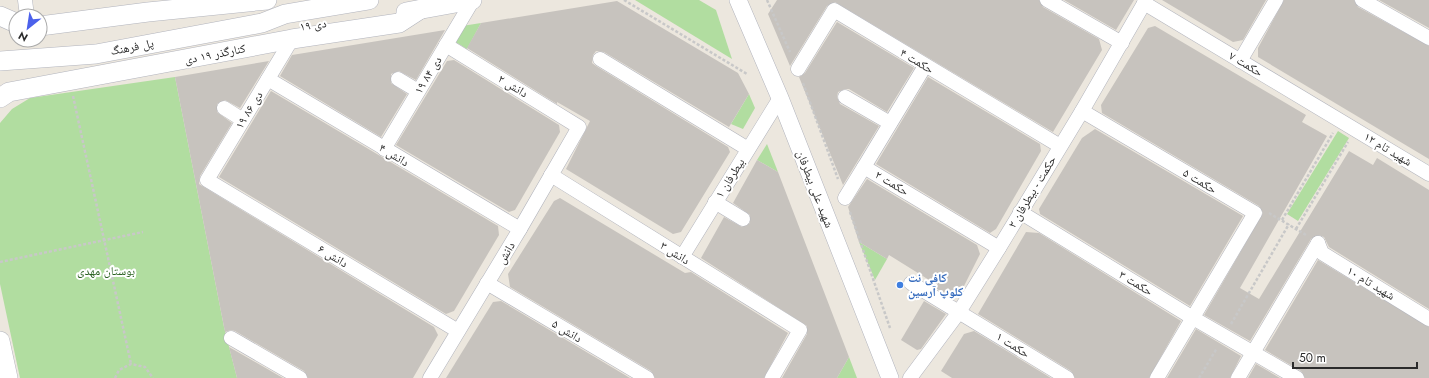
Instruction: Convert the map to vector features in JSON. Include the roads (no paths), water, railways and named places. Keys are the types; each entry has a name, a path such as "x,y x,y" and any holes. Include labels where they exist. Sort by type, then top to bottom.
{"main road":[{"path":"48,25 147,6 267,0"},
{"name":"۱۹ دی","path":"262,23 285,14 369,0"},
{"name":"۱۹ دی","path":"262,23 288,29 419,10 473,0"},
{"name":"کنارگذر ۱۹ دی","path":"3,97 69,81 292,39 399,23 419,10"},
{"name":"پل فرهنگ","path":"0,61 96,54 262,23"},
{"path":"0,341 8,378"}],"street":[{"name":"۱۹ دی ۸۴","path":"384,149 473,0"},
{"name":"شهید علی بیطرفان","path":"738,0 780,98 890,378"},
{"path":"1047,0 1122,43"},
{"path":"1240,61 1276,0"},
{"path":"1362,0 1429,38"},
{"name":"حکمت - بیطرفان ۲","path":"910,378 959,312 999,248 1082,111 1145,2"},
{"name":"حکمت ۷","path":"1145,2 1240,61 1348,125"},
{"name":"حکمت ۴","path":"798,69 834,10 1060,146"},
{"name":"۱۹ دی ۸۶","path":"207,180 292,39"},
{"name":"۲ دانش","path":"446,45 579,126"},
{"path":"600,58 748,149"},
{"name":"حکمت ۲","path":"925,66 864,167 999,248"},
{"name":"دانش ۴","path":"268,79 520,230"},
{"path":"398,79 418,91"},
{"path":"845,97 890,123"},
{"name":"بیطرفان ۱","path":"682,257 780,98"},
{"path":"224,108 243,120"},
{"name":"حکمت ۵","path":"1082,111 1255,213 1193,318"},
{"name":"شهید تام ۱۲","path":"1348,125 1429,174"},
{"name":"دانش","path":"430,378 520,230 579,126"},
{"path":"845,198 864,167"},
{"name":"دانش ۳","path":"551,176 800,330 777,376"},
{"name":"۶ دانش","path":"207,180 458,331"},
{"path":"715,202 743,219"},
{"name":"حکمت ۳","path":"1020,212 1193,318 1225,335 1297,378"},
{"name":"شهید تام ۱۰","path":"1254,352 1318,243 1322,253 1429,318"},
{"name":"حکمت ۱","path":"911,283 1067,378"},
{"name":"دانش ۵","path":"488,284 647,378"},
{"path":"1157,378 1193,318"},
{"path":"231,338 300,378"},
{"path":"1238,378 1254,352"}],"place":[{"name":"کافی نت کلوپ آرسین","path":"900,285"}],"park label":[{"name":"بوستان مهدی","path":"106,271"}]}
